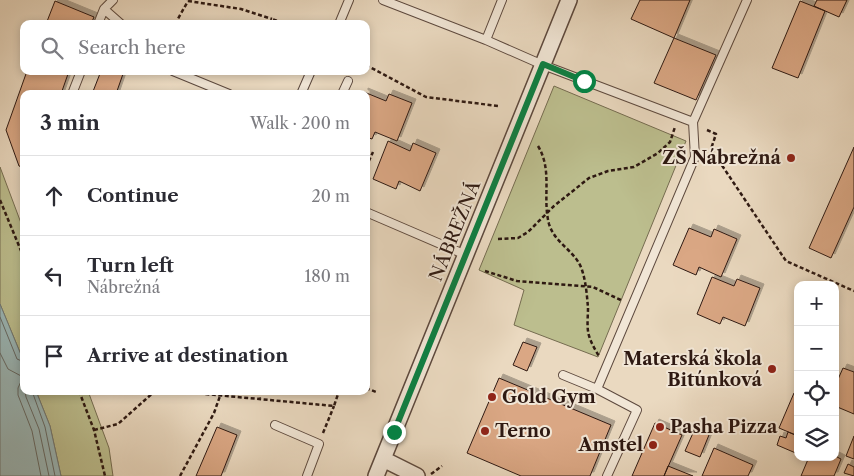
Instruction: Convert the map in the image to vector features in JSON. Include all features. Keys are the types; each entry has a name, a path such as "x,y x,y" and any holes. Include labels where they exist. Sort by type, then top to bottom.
{"street":[{"name":"NÁBREŽNÁ","path":"376,476 569,0"},
{"path":"383,459 417,476"}],"lane":[{"path":"100,20 104,9 113,0"},
{"path":"341,20 349,0"},
{"path":"383,0 693,122"},
{"path":"486,40 502,0"},
{"path":"597,389 695,157 693,122 747,0"},
{"path":"104,9 116,20"},
{"path":"73,90 79,75"},
{"path":"183,75 219,90"},
{"path":"303,90 309,75"},
{"path":"344,90 348,81"},
{"path":"370,214 466,255"},
{"path":"563,375 597,389 637,410 606,476"},
{"path":"275,426 319,444 307,476"}],"path":[{"path":"177,20 188,0 241,9 277,20"},
{"path":"370,67 426,97 498,106"},
{"path":"498,239 518,238 528,232 548,212 589,178 634,167 658,153 670,142 679,116"},
{"path":"707,130 716,134 711,150 786,261 854,291"},
{"path":"538,146 544,156 547,170 548,212 552,232 576,259 582,270 586,287 588,331 595,349 606,368"},
{"path":"370,158 373,152"},
{"path":"0,200 20,248"},
{"path":"485,271 516,281 593,287 624,302 630,308"},
{"path":"370,390 376,392"},
{"path":"81,395 94,430 105,476"},
{"path":"94,430 118,424 151,395"},
{"path":"211,395 334,406"},
{"path":"259,395 260,400"},
{"path":"319,444 338,395"},
{"path":"180,476 214,413 220,396"},
{"path":"428,476 442,466"}],"green space":[{"path":"554,86 686,141 598,357 514,325 524,290 479,270"},
{"path":"0,167 20,220 20,352 0,304"},
{"path":"38,395 89,395 109,448 113,476 61,476 50,426"}],"water":[{"path":"0,304 20,352 20,395 38,395 50,426 61,476 0,476"}],"building":[{"path":"640,0 690,0 674,38 631,19"},
{"path":"817,0 847,0 839,17 814,6"},
{"path":"55,1 94,17 93,20 48,20"},
{"path":"800,1 825,11 798,78 772,68"},
{"path":"674,38 716,55 696,100 654,83"},
{"path":"26,75 68,75 62,90 20,90"},
{"path":"99,75 123,75 117,90 94,90"},
{"path":"20,91 20,166 6,130"},
{"path":"370,94 386,101 389,94 412,103 397,141 375,132 372,139 370,138"},
{"path":"388,141 410,151 413,143 436,153 420,191 399,181 396,189 373,179"},
{"path":"854,147 854,207 831,258 809,248"},
{"path":"689,228 711,237 714,229 737,239 721,277 699,267 696,275 673,265"},
{"path":"712,277 734,286 737,279 760,288 745,326 723,317 720,324 697,314"},
{"path":"523,342 537,347 527,371 513,365"},
{"path":"843,368 854,372 854,414 839,408 839,377"},
{"path":"499,378 611,425 590,476 521,476 467,453"},
{"path":"794,393 794,434 779,428"},
{"path":"655,423 682,435 664,476 632,476"},
{"path":"697,424 711,430 700,457 685,451"},
{"path":"217,427 237,435 221,476 196,476"},
{"path":"788,432 794,434 794,452 777,445 780,436 786,438"},
{"path":"854,436 854,459 846,456"},
{"path":"714,448 753,465 748,476 702,476"},
{"path":"839,458 841,459 834,476 801,476 807,461 839,461"},
{"path":"848,464 854,467 854,476 844,473"},
{"path":"668,466 693,476 664,476"}],"place":[{"name":"ZŠ Nábrežná","path":"791,158"},
{"name":"Materská škola Bitúnková","path":"772,369"},
{"name":"Gold Gym","path":"492,397"},
{"name":"Pasha Pizza","path":"660,427"},
{"name":"Terno","path":"485,431"},
{"name":"Amstel","path":"653,445"}],"route":[{"path":"394,432 543,64 584,81"}]}
